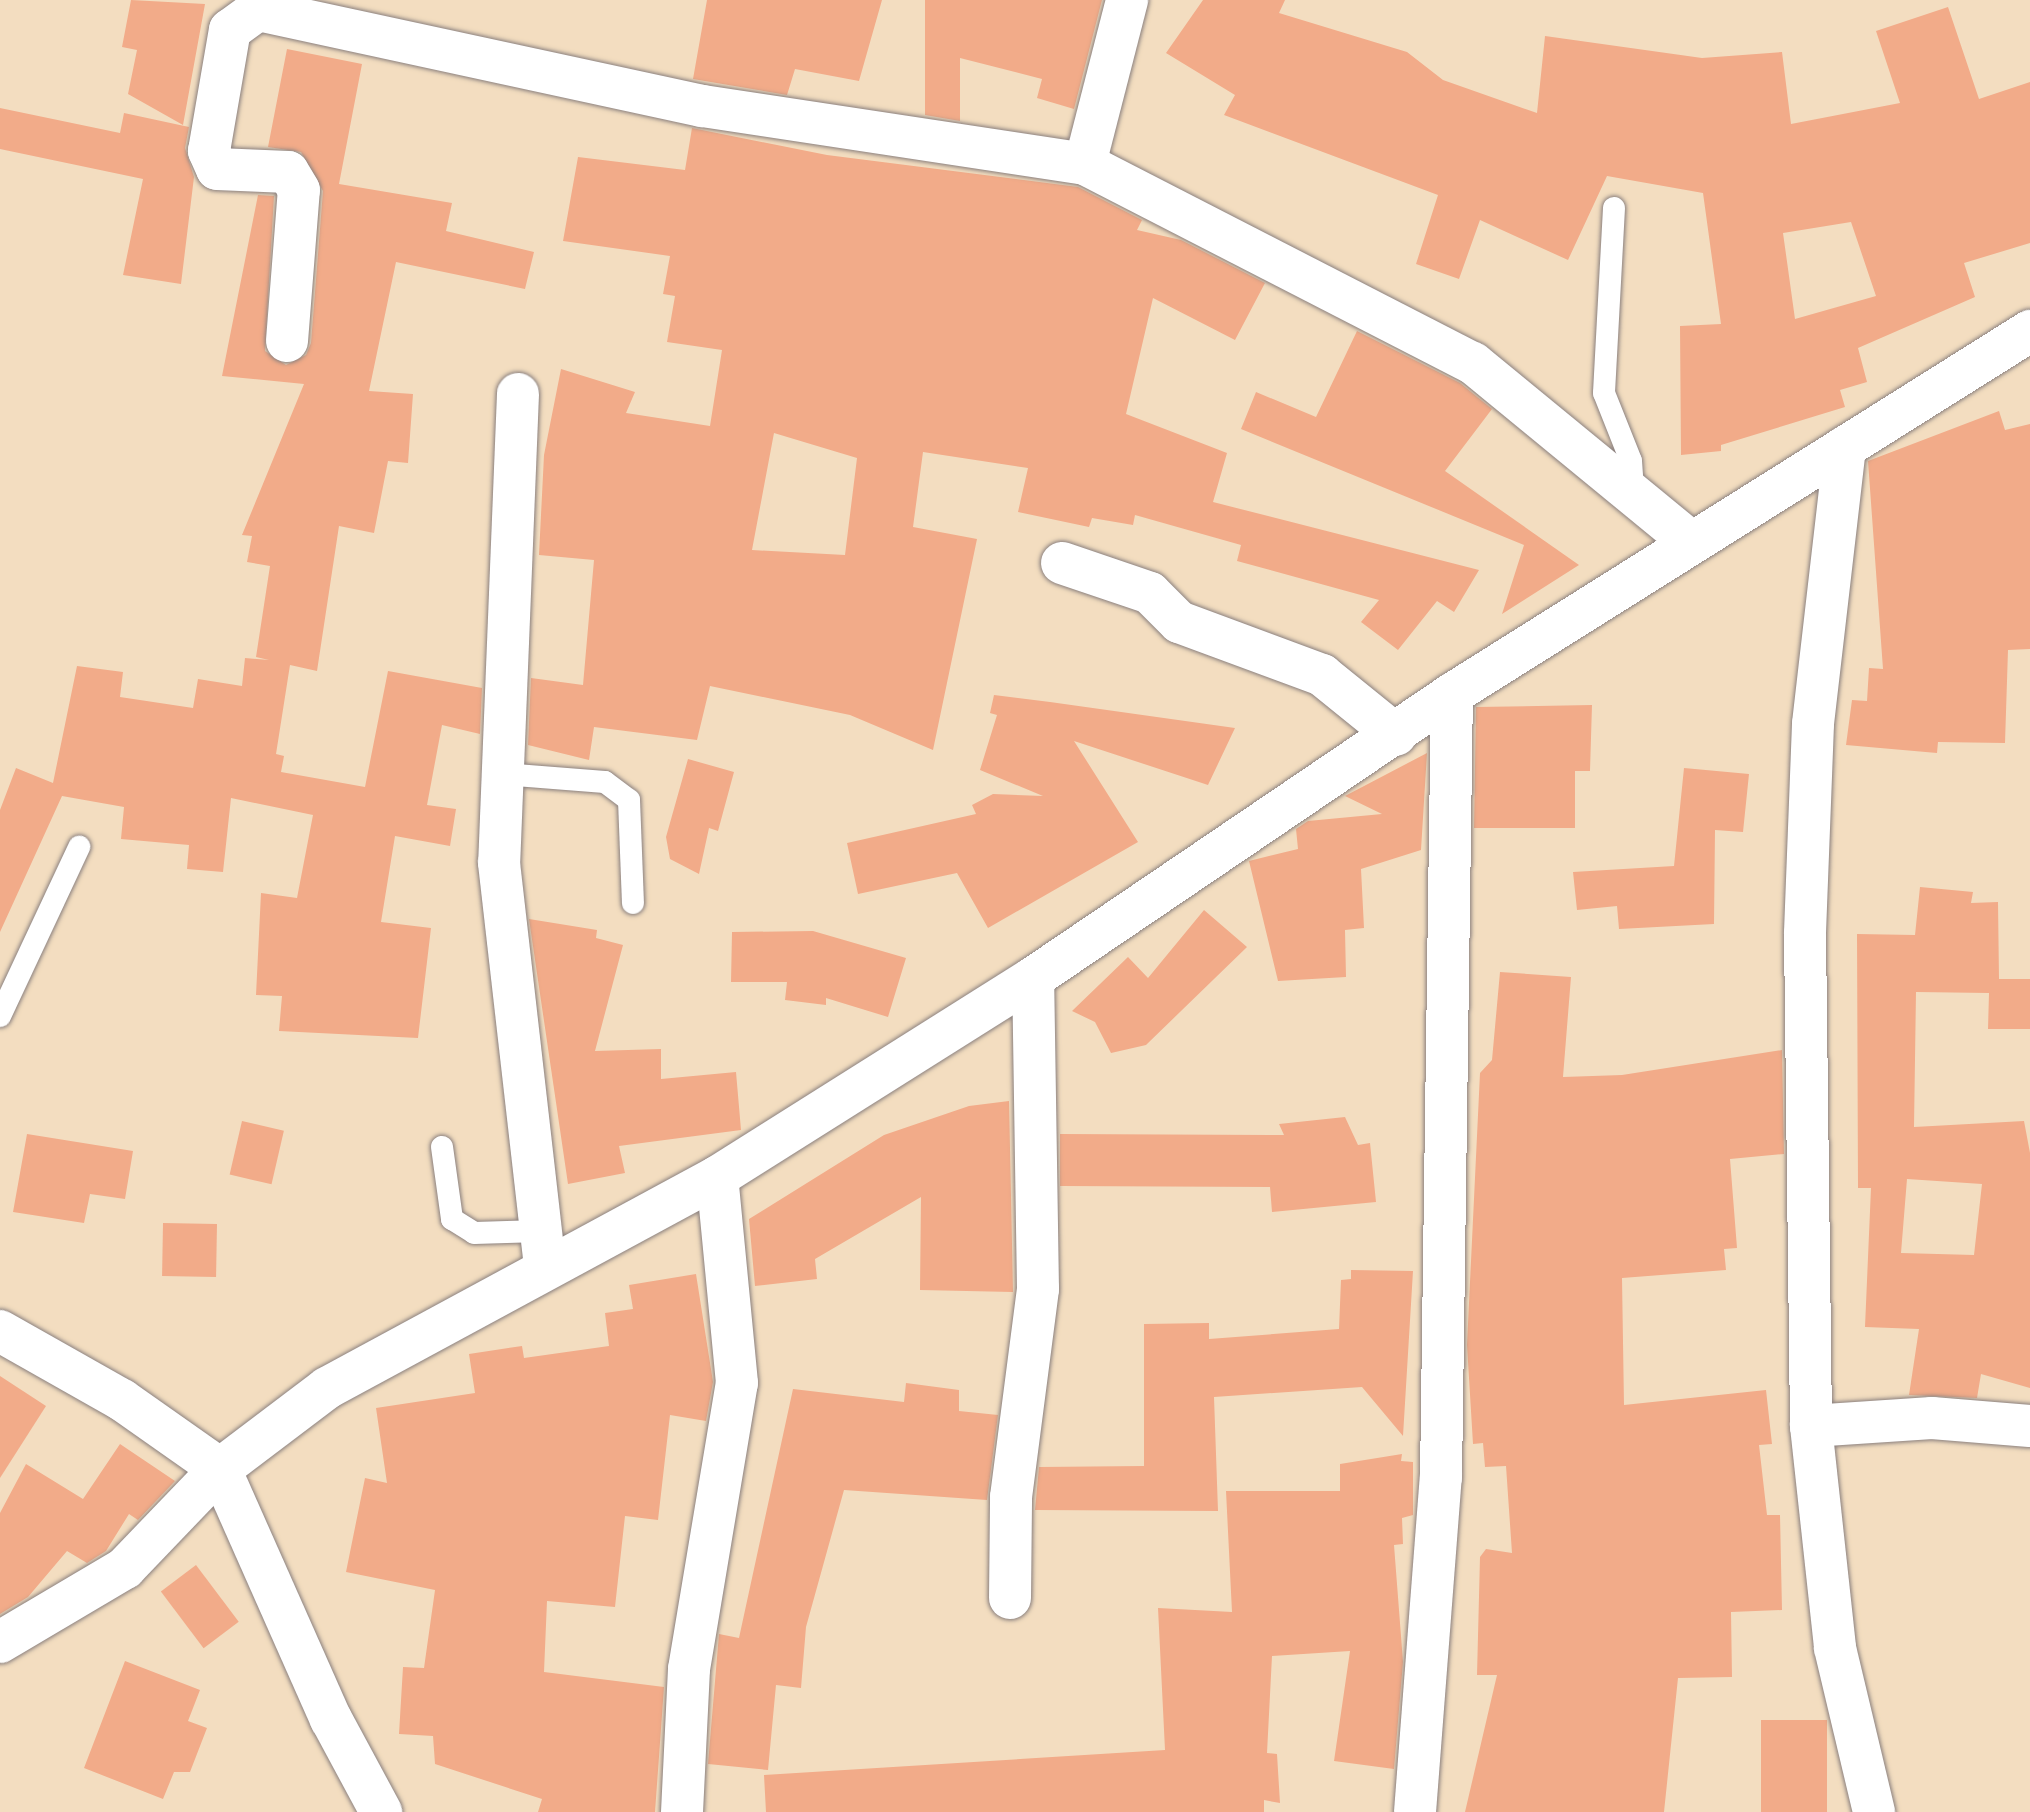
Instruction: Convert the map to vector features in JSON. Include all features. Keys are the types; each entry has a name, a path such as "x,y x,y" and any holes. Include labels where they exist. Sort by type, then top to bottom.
{"street":[{"path":"1085,164 1127,0"},
{"path":"287,341 299,190 288,172 217,169 209,151 230,30 258,10 702,106 1085,164 1473,363 1690,541"},
{"path":"0,1642 125,1568 220,1469 327,1388 542,1250 717,1177 1033,978 1396,735 1452,694 1690,541 2030,331"},
{"path":"518,394 499,863 542,1250"},
{"path":"1845,447 1813,724 1805,934 1811,1426 1835,1648 1874,1812"},
{"path":"1062,563 1150,593 1179,622 1322,675 1396,735"},
{"path":"1415,1812 1441,1477 1452,694"},
{"path":"1010,1598 1011,1497 1038,1289 1033,978"},
{"path":"682,1812 689,1669 737,1383 717,1177"},
{"path":"0,1331 122,1400 220,1469 331,1719 381,1812"},
{"path":"1811,1426 1932,1418 2030,1426"}],"lane":[{"path":"1614,208 1604,393 1631,461 1634,496"},
{"path":"503,774 605,782 629,800 633,903"},
{"path":"0,1016 79,847"},
{"path":"442,1147 452,1219 474,1233 542,1250"}],"building":[{"path":"131,0 205,4 183,125 128,94 137,50 122,47"},
{"path":"707,0 882,0 859,81 795,69 787,95 693,79"},
{"path":"925,0 1102,0 1074,109 1037,98 1042,79 960,58 960,121 925,115"},
{"path":"1203,0 1285,0 1279,13 1407,52 1443,80 1537,113 1545,36 1702,58 1782,52 1791,124 1900,103 1876,31 1948,7 1979,99 2030,82 2030,243 1964,263 1975,297 1858,348 1867,382 1840,390 1845,407 1721,445 1721,451 1681,455 1680,326 1721,324 1703,193 1607,176 1568,260 1480,220 1459,279 1416,264 1438,195 1224,115 1235,95 1166,53","holes":["1851,222 1876,296 1795,319 1783,233"]},
{"path":"287,49 362,64 339,184 452,203 446,231 534,252 525,289 396,262 369,391 413,394 408,463 388,461 374,533 339,526 317,671 290,665 276,754 284,756 281,772 365,787 388,671 482,688 480,734 442,725 427,805 456,809 450,846 395,836 381,922 431,928 418,1038 279,1031 282,996 256,995 261,893 297,898 313,815 231,798 223,872 187,869 189,845 121,839 124,807 62,796 0,932 0,810 16,768 53,783 77,666 123,672 120,697 193,708 198,679 242,686 245,658 269,660 256,657 270,566 247,562 252,536 242,535 304,384 222,376 258,195 274,196 265,351 286,365 306,355 311,343 323,191 301,152 268,147"},
{"path":"0,108 120,133 124,113 189,127 185,148 194,177 181,284 123,275 143,179 0,149"},
{"path":"692,128 827,155 1078,187 1142,220 1137,230 1181,240 1265,283 1235,340 1153,298 1126,414 1227,453 1213,502 1479,570 1454,612 1437,601 1398,650 1361,622 1379,600 1237,561 1241,545 1135,515 1133,525 1092,518 1089,527 1018,512 1028,468 923,452 913,527 977,539 933,750 850,715 710,686 697,740 594,727 589,760 528,745 531,678 583,685 594,560 539,555 544,455 561,369 635,392 626,413 710,426 722,350 667,342 675,296 663,294 670,256 563,241 578,157 685,170","holes":["774,433 857,458 845,555 752,550"]},
{"path":"1357,331 1460,383 1492,409 1445,471 1579,565 1502,614 1524,545 1241,429 1256,392 1316,417"},
{"path":"1999,411 2005,430 2030,424 2030,649 2008,650 2005,743 1938,742 1937,753 1846,745 1852,700 1867,701 1869,668 1883,669 1868,461"},
{"path":"994,695 1235,728 1208,785 1074,741 1138,842 988,928 957,873 858,894 847,843 976,814 972,805 993,794 1043,796 980,770 997,715 990,713"},
{"path":"1592,705 1590,771 1575,771 1575,828 1474,828 1476,707"},
{"path":"1427,753 1421,850 1361,869 1364,928 1345,930 1346,977 1278,981 1249,861 1298,849 1296,829 1308,821 1382,814 1345,796"},
{"path":"688,759 734,772 718,831 709,828 699,874 670,859 666,837"},
{"path":"1684,768 1749,774 1743,832 1715,830 1714,924 1619,929 1617,906 1577,910 1573,872 1674,866"},
{"path":"1920,887 1973,892 1971,903 1998,902 1999,979 2030,979 2030,1029 1988,1029 1989,993 1916,992 1914,1127 2024,1121 2030,1153 2030,1388 1981,1374 1977,1398 1909,1395 1919,1329 1865,1327 1871,1188 1858,1188 1857,934 1915,935","holes":["1907,1179 1982,1184 1974,1255 1901,1253"]},
{"path":"1204,910 1247,947 1146,1045 1111,1053 1095,1022 1072,1011 1128,957 1148,978"},
{"path":"529,919 597,930 596,938 623,945 595,1051 661,1049 661,1079 736,1072 741,1130 619,1146 625,1173 568,1184"},
{"path":"813,931 906,958 888,1017 826,998 826,1005 785,1000 787,982 731,982 732,932"},
{"path":"1500,972 1571,977 1563,1077 1622,1075 1782,1050 1784,1154 1730,1159 1737,1248 1724,1249 1726,1270 1622,1278 1624,1405 1766,1390 1772,1444 1759,1445 1767,1515 1780,1515 1782,1610 1731,1612 1732,1677 1678,1678 1664,1812 1465,1812 1497,1675 1477,1675 1480,1557 1486,1549 1512,1553 1506,1466 1485,1467 1483,1443 1473,1444 1467,1345 1480,1073 1492,1060"},
{"path":"1009,1101 1013,1292 920,1290 921,1197 815,1259 817,1279 755,1286 749,1219 884,1135 969,1106"},
{"path":"1345,1117 1358,1145 1370,1143 1376,1202 1272,1212 1270,1187 1060,1186 1060,1134 1284,1135 1279,1124"},
{"path":"242,1121 284,1131 272,1184 230,1175"},
{"path":"27,1134 133,1151 125,1199 90,1194 84,1223 13,1212"},
{"path":"163,1223 217,1224 216,1277 162,1276"},
{"path":"1351,1270 1413,1271 1403,1436 1362,1387 1214,1397 1218,1511 1035,1510 1039,1467 1144,1466 1144,1324 1209,1323 1209,1339 1339,1329 1341,1280 1351,1279"},
{"path":"696,1274 713,1382 706,1421 670,1415 658,1520 625,1516 615,1607 547,1601 544,1672 664,1687 655,1812 538,1812 542,1799 435,1764 433,1736 399,1734 403,1667 424,1668 435,1590 346,1572 365,1478 387,1483 376,1408 475,1393 469,1354 522,1346 524,1358 609,1346 605,1313 633,1309 629,1285"},
{"path":"0,1376 46,1406 0,1478"},
{"path":"906,1383 959,1390 959,1411 998,1415 987,1500 844,1490 806,1627 801,1688 776,1685 768,1770 708,1764 719,1634 739,1638 793,1389 904,1402"},
{"path":"120,1444 175,1481 138,1520 129,1514 106,1551 87,1563 67,1551 28,1597 0,1614 0,1513 26,1464 83,1499"},
{"path":"1402,1454 1401,1461 1413,1462 1413,1515 1402,1518 1403,1544 1394,1545 1403,1662 1394,1769 1334,1761 1350,1651 1272,1656 1267,1753 1277,1754 1280,1803 1264,1800 1264,1812 766,1812 764,1775 1165,1750 1158,1608 1232,1612 1226,1491 1340,1491 1340,1464"},
{"path":"196,1565 239,1622 204,1648 161,1591"},
{"path":"125,1661 200,1690 188,1721 207,1728 190,1772 174,1772 163,1799 84,1768"},
{"path":"1761,1720 1827,1720 1827,1812 1761,1812"}]}
